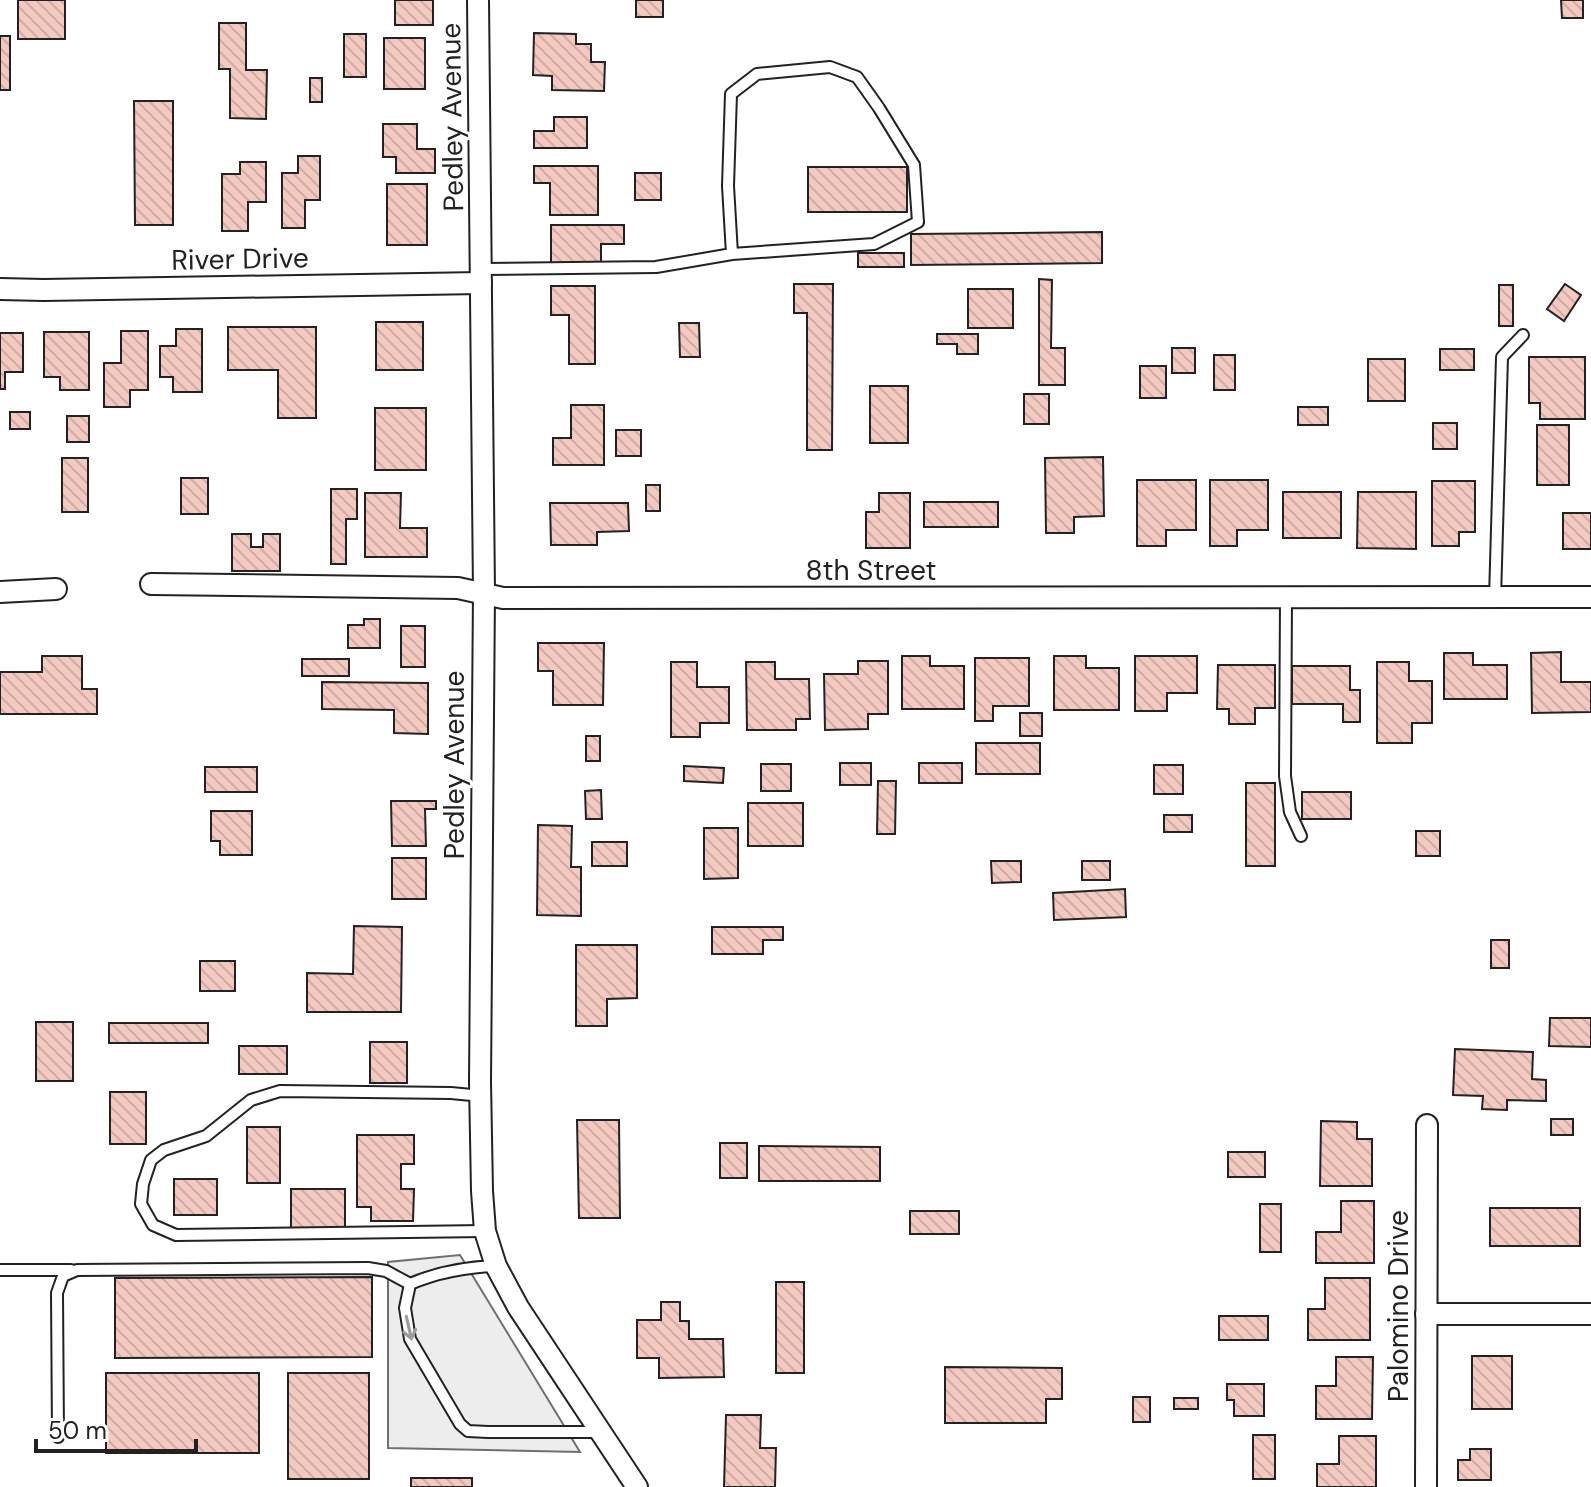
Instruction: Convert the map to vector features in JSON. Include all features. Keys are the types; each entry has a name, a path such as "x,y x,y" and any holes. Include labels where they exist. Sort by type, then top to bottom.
{"street":[{"name":"Pedley Avenue","path":"478,0 484,593 482,1191 485,1231 496,1266 518,1307 637,1487"},
{"name":"River Drive","path":"0,289 481,276"},
{"name":"8th Street","path":"151,584 458,588 503,598 1591,597"},
{"path":"0,592 56,589"},
{"name":"Palomino Drive","path":"1426,1487 1427,1125"},
{"path":"1426,1314 1591,1314"}],"lane":[{"path":"481,276 656,267 732,254 874,244 918,222 914,165 857,77 830,67 757,74 731,94 728,186 732,254"},
{"path":"1495,598 1502,357 1523,335"},
{"path":"1286,598 1286,790 1290,812 1301,836"},
{"path":"482,1096 280,1091 251,1100 206,1136 164,1150 151,1160 143,1184 141,1204 153,1225 176,1235 485,1231"},
{"path":"0,1270 368,1268 386,1271 410,1284 470,1267 496,1266"},
{"path":"58,1437 57,1293 63,1276 77,1270"},
{"path":"410,1284 405,1308 410,1339 460,1424 468,1431 601,1432"}],"shaded area":[{"path":"460,1255 580,1452 388,1448 388,1262"}],"building":[{"path":"18,0 65,0 65,39 18,39"},
{"path":"395,0 433,0 433,25 395,25"},
{"path":"636,0 663,0 663,17 636,17"},
{"path":"1561,0 1583,0 1583,18 1562,18"},
{"path":"219,23 246,23 246,70 267,70 266,119 230,118 230,69 219,69"},
{"path":"534,33 576,34 576,44 591,44 591,62 605,62 604,91 552,90 552,76 533,75"},
{"path":"344,34 366,34 366,77 344,77"},
{"path":"0,36 10,36 10,90 0,90"},
{"path":"384,38 425,38 425,89 384,89"},
{"path":"310,78 322,78 322,102 310,102"},
{"path":"134,101 173,101 173,225 135,225"},
{"path":"554,117 587,117 587,148 534,148 534,131 554,131"},
{"path":"383,124 417,124 417,149 435,149 435,173 396,173 396,157 383,157"},
{"path":"298,156 320,156 320,200 305,200 305,228 282,228 282,173 298,173"},
{"path":"240,162 266,162 266,202 248,202 248,231 222,231 222,174 240,174"},
{"path":"534,166 598,166 598,215 550,215 550,183 534,183"},
{"path":"808,167 907,167 907,212 808,212"},
{"path":"635,173 661,173 661,200 635,200"},
{"path":"387,184 427,184 427,245 387,245"},
{"path":"551,225 624,225 624,244 601,244 601,264 551,264"},
{"path":"1102,232 1102,263 911,265 911,234"},
{"path":"858,253 904,253 904,267 858,267"},
{"path":"1039,279 1052,280 1051,348 1065,348 1065,385 1039,385"},
{"path":"794,284 833,284 832,450 807,450 807,313 794,313"},
{"path":"1565,284 1581,295 1564,321 1547,309"},
{"path":"1499,285 1513,285 1513,326 1499,326"},
{"path":"551,286 595,286 595,364 569,364 569,315 551,315"},
{"path":"968,289 1013,289 1013,328 968,328"},
{"path":"376,322 423,322 423,370 376,370"},
{"path":"679,323 699,323 700,357 680,357"},
{"path":"228,327 316,327 316,418 278,418 278,370 228,370"},
{"path":"176,329 202,329 202,392 173,392 173,377 160,377 160,346 176,346"},
{"path":"121,331 148,331 148,390 130,390 130,407 104,407 104,363 121,363"},
{"path":"44,332 89,332 89,390 60,390 60,377 44,377"},
{"path":"0,333 23,333 23,372 5,372 5,389 0,389"},
{"path":"937,334 978,334 978,354 957,354 957,344 937,344"},
{"path":"1172,348 1195,348 1195,373 1172,373"},
{"path":"1440,349 1474,349 1474,370 1440,370"},
{"path":"1214,355 1235,355 1235,390 1214,390"},
{"path":"1529,357 1585,357 1585,419 1540,419 1540,403 1529,403"},
{"path":"1368,359 1405,359 1405,401 1368,401"},
{"path":"1140,366 1166,366 1166,398 1140,398"},
{"path":"870,386 908,386 908,443 870,443"},
{"path":"1024,394 1049,394 1049,424 1024,424"},
{"path":"571,405 604,405 604,465 553,465 553,438 571,438"},
{"path":"1298,407 1328,407 1328,425 1298,425"},
{"path":"375,408 426,408 426,470 375,470"},
{"path":"10,412 30,412 30,429 10,429"},
{"path":"67,416 89,416 89,442 67,442"},
{"path":"1433,423 1457,423 1457,449 1433,449"},
{"path":"1537,425 1569,425 1569,485 1537,485"},
{"path":"616,430 641,430 641,456 616,456"},
{"path":"1103,457 1104,516 1074,517 1074,533 1046,533 1045,458"},
{"path":"62,458 88,458 88,512 62,512"},
{"path":"181,478 208,478 208,514 181,514"},
{"path":"1137,480 1196,480 1196,530 1166,530 1166,546 1137,546"},
{"path":"1210,480 1268,480 1268,530 1237,530 1237,546 1210,546"},
{"path":"1432,481 1475,481 1475,532 1459,532 1459,546 1432,546"},
{"path":"646,485 660,485 660,511 646,511"},
{"path":"331,489 357,489 357,519 346,519 346,564 331,564"},
{"path":"1283,492 1341,492 1341,538 1283,538"},
{"path":"1358,492 1416,492 1416,549 1357,548"},
{"path":"365,493 401,493 400,528 427,528 427,557 365,557"},
{"path":"879,493 910,493 910,548 866,548 866,512 879,512"},
{"path":"924,502 998,502 998,527 924,527"},
{"path":"550,503 628,503 629,531 597,532 597,545 551,545"},
{"path":"1563,513 1591,513 1591,549 1563,549"},
{"path":"232,534 251,534 251,547 263,547 263,534 280,534 280,571 232,571"},
{"path":"364,619 380,619 380,648 348,648 348,625 364,625"},
{"path":"401,626 425,626 425,667 401,667"},
{"path":"538,643 604,643 603,705 553,705 553,671 538,671"},
{"path":"1561,652 1561,682 1591,682 1591,712 1532,713 1531,653"},
{"path":"1444,653 1473,653 1473,665 1507,665 1507,699 1444,699"},
{"path":"42,656 82,656 82,689 97,689 97,714 0,714 0,672 42,672"},
{"path":"902,656 930,656 930,666 964,666 964,709 902,709"},
{"path":"1054,656 1086,656 1086,668 1119,668 1119,710 1054,710"},
{"path":"1135,656 1197,656 1197,693 1167,693 1167,711 1135,711"},
{"path":"975,658 1029,658 1029,706 993,706 993,721 975,721"},
{"path":"302,659 349,659 349,676 302,676"},
{"path":"858,661 888,661 888,714 868,714 868,729 825,730 824,674 858,674"},
{"path":"671,662 697,662 697,687 729,687 729,723 700,723 700,737 671,737"},
{"path":"746,662 775,662 775,679 809,679 810,719 796,719 796,730 747,730"},
{"path":"1377,662 1409,662 1409,681 1432,681 1432,723 1412,723 1412,743 1377,743"},
{"path":"1218,665 1275,665 1275,708 1255,708 1255,724 1229,724 1229,709 1217,709"},
{"path":"1292,666 1350,666 1350,690 1360,690 1360,722 1343,722 1343,704 1292,704"},
{"path":"322,682 428,683 428,734 394,733 394,710 322,709"},
{"path":"1020,713 1042,713 1042,736 1020,736"},
{"path":"586,736 600,736 600,761 586,761"},
{"path":"976,743 1040,743 1040,774 976,774"},
{"path":"840,763 871,763 871,785 840,785"},
{"path":"919,763 962,763 962,783 919,783"},
{"path":"761,764 791,764 791,791 761,791"},
{"path":"1154,765 1183,765 1183,794 1154,794"},
{"path":"684,766 724,768 723,783 684,781"},
{"path":"205,767 257,767 257,792 205,792"},
{"path":"878,781 896,781 895,834 877,834"},
{"path":"1246,783 1275,783 1275,866 1246,866"},
{"path":"601,790 602,819 586,819 585,791"},
{"path":"1302,792 1351,792 1351,819 1302,819"},
{"path":"391,801 436,801 436,809 425,809 426,846 392,846"},
{"path":"748,803 803,803 803,846 748,846"},
{"path":"211,811 252,811 252,855 220,855 220,841 211,841"},
{"path":"1164,815 1192,815 1192,832 1164,832"},
{"path":"538,825 572,826 571,867 581,867 581,916 537,915"},
{"path":"704,828 738,828 738,878 704,879"},
{"path":"1416,831 1440,831 1440,856 1416,856"},
{"path":"592,842 627,842 627,866 592,866"},
{"path":"392,858 426,858 426,899 392,899"},
{"path":"991,861 1021,861 1021,882 992,883"},
{"path":"1082,861 1110,861 1110,880 1082,880"},
{"path":"1125,889 1126,917 1054,920 1053,893"},
{"path":"354,926 402,927 401,1012 307,1012 307,973 353,974"},
{"path":"712,927 783,927 783,940 763,940 763,954 712,954"},
{"path":"1491,940 1509,940 1509,968 1491,968"},
{"path":"576,945 637,945 637,998 607,999 607,1026 576,1026"},
{"path":"200,961 235,961 235,991 200,991"},
{"path":"1550,1018 1591,1018 1591,1047 1549,1046"},
{"path":"36,1022 73,1022 73,1081 36,1081"},
{"path":"109,1023 208,1023 208,1043 109,1043"},
{"path":"370,1042 407,1042 407,1083 370,1083"},
{"path":"239,1046 287,1046 287,1074 239,1074"},
{"path":"1455,1049 1533,1052 1532,1079 1546,1080 1546,1101 1507,1100 1507,1110 1482,1109 1483,1096 1453,1095"},
{"path":"110,1092 146,1092 146,1144 110,1144"},
{"path":"1551,1119 1573,1119 1573,1135 1551,1135"},
{"path":"577,1120 619,1120 620,1218 579,1218"},
{"path":"1321,1121 1357,1122 1357,1139 1372,1139 1372,1186 1320,1186"},
{"path":"247,1127 280,1127 280,1183 247,1183"},
{"path":"357,1135 414,1135 414,1164 401,1164 401,1189 414,1189 413,1221 371,1221 371,1207 357,1207"},
{"path":"720,1143 747,1143 747,1178 720,1178"},
{"path":"759,1146 880,1147 880,1181 759,1181"},
{"path":"1228,1152 1265,1152 1265,1177 1228,1177"},
{"path":"174,1179 217,1179 217,1215 174,1215"},
{"path":"291,1189 345,1189 345,1228 291,1228"},
{"path":"1341,1201 1374,1201 1374,1263 1316,1263 1316,1232 1341,1232"},
{"path":"1260,1204 1281,1204 1281,1252 1260,1252"},
{"path":"1490,1208 1580,1208 1580,1246 1490,1246"},
{"path":"910,1211 959,1211 959,1234 910,1234"},
{"path":"372,1277 372,1357 115,1358 115,1278"},
{"path":"1325,1278 1370,1278 1370,1340 1308,1340 1308,1309 1325,1309"},
{"path":"776,1282 804,1282 804,1373 776,1373"},
{"path":"661,1302 680,1302 680,1321 689,1321 689,1339 723,1339 724,1377 659,1378 659,1358 637,1358 637,1320 661,1320"},
{"path":"1219,1316 1268,1316 1268,1340 1219,1340"},
{"path":"1472,1356 1512,1356 1512,1409 1472,1409"},
{"path":"1336,1357 1373,1357 1372,1419 1316,1419 1316,1386 1336,1386"},
{"path":"945,1367 1062,1368 1062,1399 1046,1399 1046,1423 945,1423"},
{"path":"106,1373 259,1373 259,1453 106,1453"},
{"path":"288,1373 369,1373 369,1479 288,1479"},
{"path":"1227,1384 1264,1384 1264,1416 1234,1416 1234,1400 1227,1400"},
{"path":"1133,1397 1150,1397 1150,1422 1133,1422"},
{"path":"1174,1398 1198,1398 1198,1409 1174,1409"},
{"path":"726,1415 761,1415 760,1448 776,1448 775,1487 724,1487"},
{"path":"1253,1435 1275,1435 1275,1479 1253,1479"},
{"path":"1339,1436 1376,1436 1376,1487 1317,1487 1317,1464 1339,1464"},
{"path":"1470,1449 1491,1449 1491,1480 1458,1480 1458,1460 1470,1460"},
{"path":"411,1478 472,1478 472,1487 411,1487"}]}
